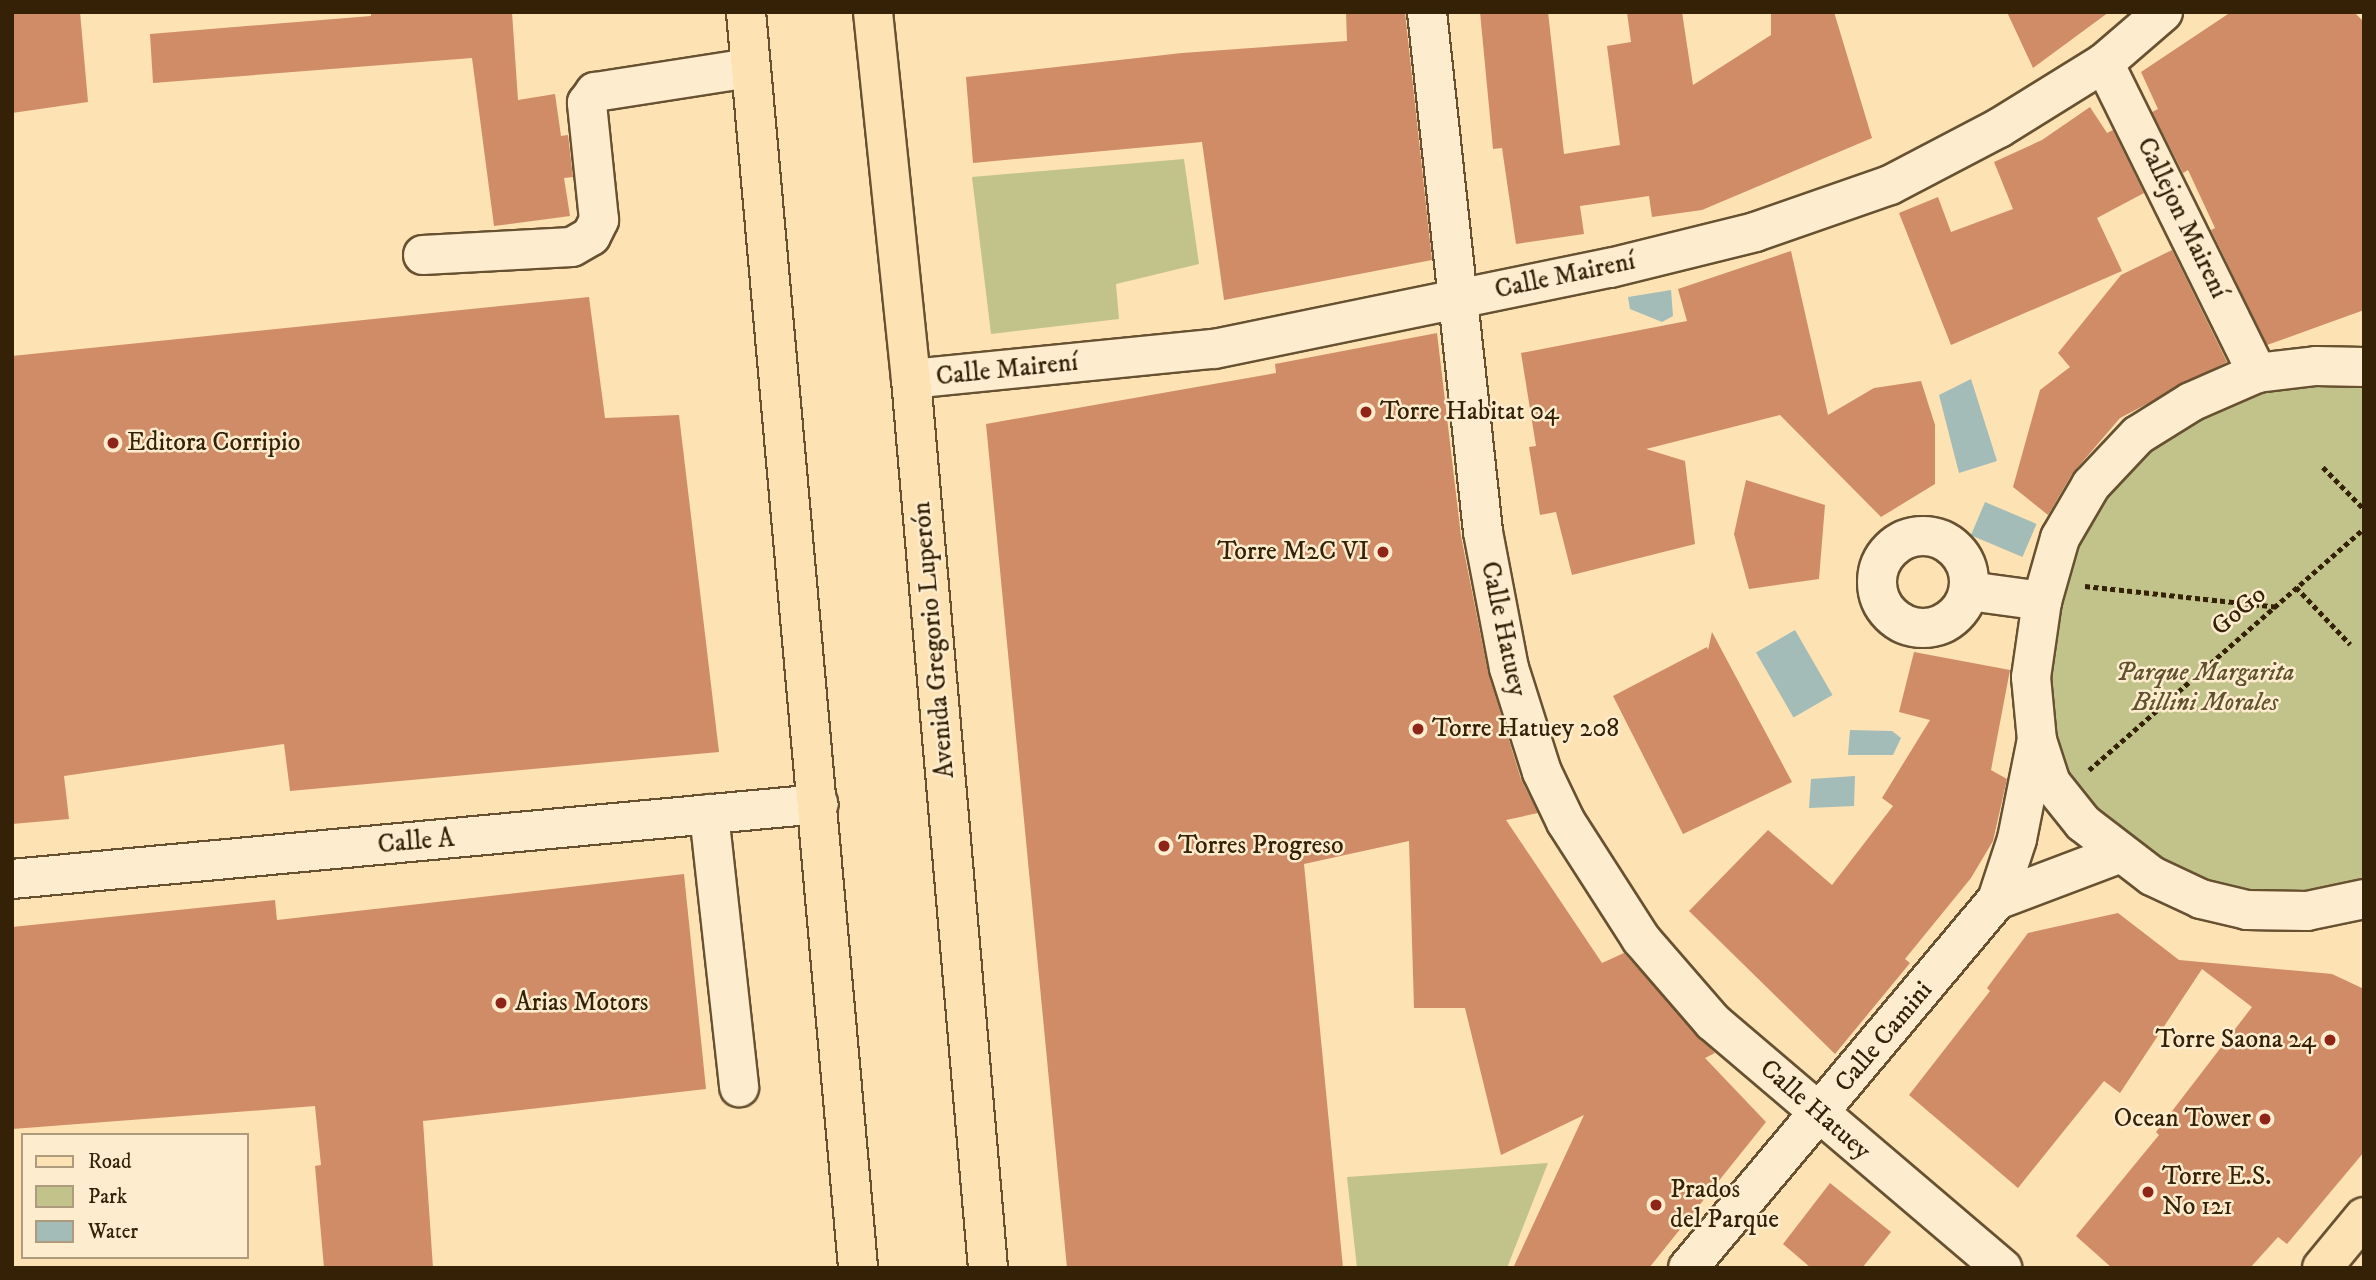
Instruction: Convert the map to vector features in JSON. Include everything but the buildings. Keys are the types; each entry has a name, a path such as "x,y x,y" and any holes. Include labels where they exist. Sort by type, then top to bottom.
{"main road":[{"path":"746,12 819,804 858,1268"},
{"name":"Avenida Gregorio Luperón","path":"873,12 911,379 988,1268"},
{"path":"2322,1268 2364,1217"}],"street":[{"name":"Calle Hatuey","path":"1427,12 1483,532 1509,668 1542,772 1566,822 1641,939 1713,1022 2001,1268"},
{"name":"Calle Mairení","path":"911,379 1213,349 1755,232 1890,185 1999,128 2104,63 2163,12"},
{"name":"Callejon Mairení","path":"2104,63 2258,373"},
{"path":"423,255 572,247 591,236 599,220 587,103 595,92 750,68"},
{"path":"2364,367 2316,366 2258,373 2191,402 2138,435 2091,485 2060,538 2056,593 2031,677 2036,740 2051,783 2083,823 2119,854 2152,876 2201,899 2247,910 2307,911 2364,899"},
{"path":"1969,591 2056,593"},
{"name":"Calle Camini","path":"1688,1268 1997,900 2017,839 2036,740"},
{"name":"Calle A","path":"12,879 819,804"},
{"path":"709,814 739,1087"},
{"name":"Calle Camini","path":"1997,900 2119,854"}],"path":[{"path":"2323,467 2364,509"},
{"name":"GoGo","path":"2087,772 2142,719 2277,607 2364,528"},
{"path":"2296,587 2350,644"},
{"path":"2056,593 2277,607"}],"green space":[{"path":"1184,159 1199,264 1116,284 1119,319 991,334 972,177"},
{"name":"Parque Margarita Billini Morales","path":"2364,381 2364,889 2316,898 2193,885 2088,813 2046,733 2046,641 2085,517 2143,444 2259,385"},
{"path":"1548,1163 1507,1268 1357,1268 1347,1177"}],"water":[{"path":"1671,290 1673,316 1662,322 1630,309 1628,297"},
{"path":"1971,379 1997,461 1959,473 1939,395"},
{"path":"1985,502 2037,524 2022,557 1971,535"},
{"path":"1795,630 1832,695 1794,717 1756,652"},
{"path":"1850,730 1892,731 1901,738 1893,755 1848,755"},
{"path":"1855,776 1854,806 1809,808 1811,779"}],"place":[{"name":"Torre Habitat 04","path":"1366,412"},
{"name":"Editora Corripio","path":"113,443"},
{"name":"Torre M2C VI","path":"1383,552"},
{"name":"Torre Hatuey 208","path":"1418,729"},
{"name":"Torres Progreso","path":"1164,846"},
{"name":"Arias Motors","path":"501,1003"},
{"name":"Torre Saona 24","path":"2330,1040"},
{"name":"Ocean Tower","path":"2265,1119"},
{"name":"Torre E.S. No 121","path":"2148,1192"},
{"name":"Prados del Parque","path":"1656,1205"}]}
